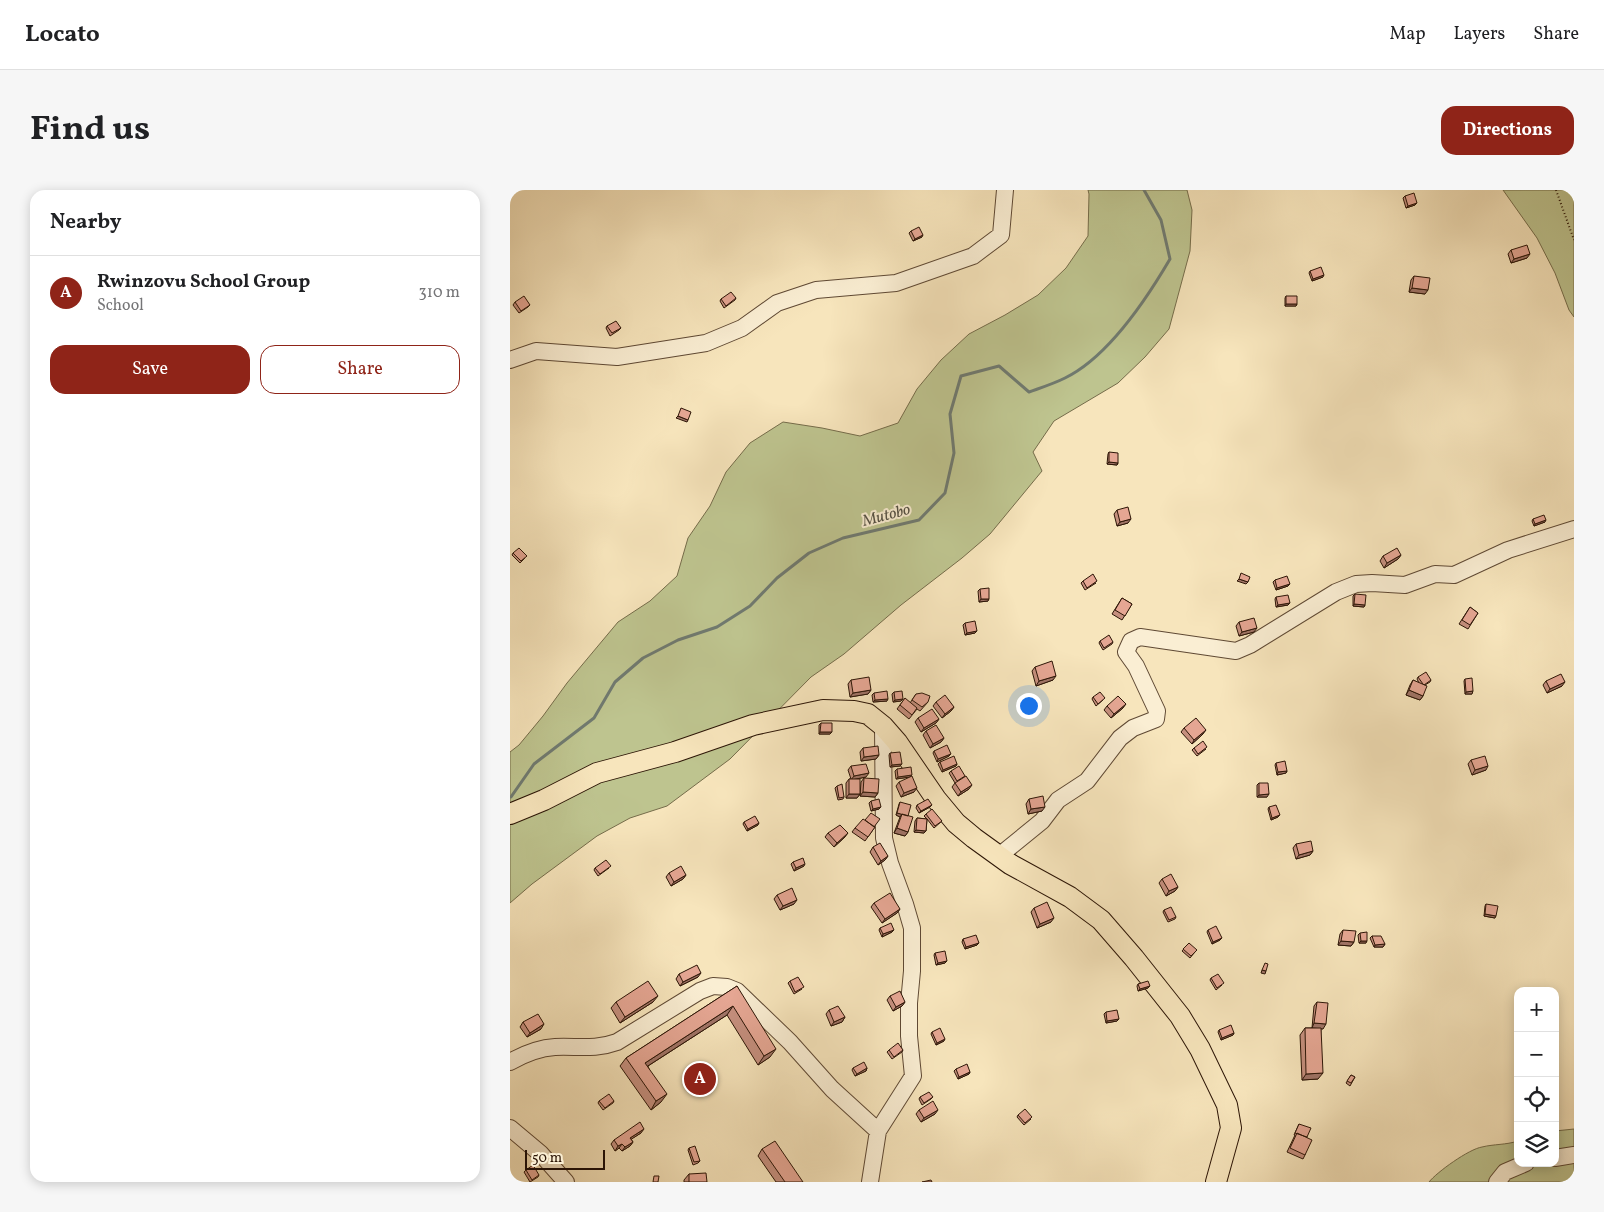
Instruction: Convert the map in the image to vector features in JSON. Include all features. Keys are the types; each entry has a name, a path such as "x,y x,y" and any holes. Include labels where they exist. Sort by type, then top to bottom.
{"main road":[{"path":"510,814 544,800 597,773 676,752 754,725 823,710 854,711 868,714 883,726 897,742 956,823 999,856 1070,897 1101,920 1180,1016 1200,1049 1227,1105 1231,1128 1216,1182"}],"street":[{"path":"510,360 536,351 617,357 706,343 742,328 777,303 816,290 896,283 973,256 1000,235 1005,190"},
{"path":"999,856 1042,821 1058,800 1087,781 1120,738 1133,728 1156,719 1156,711 1136,666 1126,652 1131,641 1140,637 1236,651 1250,645 1336,592 1356,584 1404,585 1436,574 1454,575 1508,550 1574,530"},
{"path":"870,1182 878,1131 885,1118 901,1098 913,1076 909,1036 912,928 890,863 884,838 883,726"},
{"path":"510,1062 526,1053 540,1049 606,1046 617,1042 700,991 713,986 727,987 747,998 790,1042 832,1090 878,1131"},
{"path":"510,1128 541,1154 566,1182"},
{"path":"1559,1157 1574,1155"},
{"path":"1497,1182 1505,1172 1517,1167"}],"path":[{"path":"1556,190 1574,240"}],"green space":[{"path":"1088,190 1187,190 1192,210 1190,251 1169,329 1145,357 1118,383 1054,421 1033,452 1042,471 990,534 901,605 844,654 811,677 730,759 667,806 630,818 597,836 532,884 510,903 510,752 519,745 618,622 650,601 677,576 688,538 710,506 726,472 750,443 783,422 860,436 898,423 917,389 941,360 969,334 1038,295 1066,268 1088,236"},
{"path":"1503,190 1574,190 1574,317 1569,310 1555,273 1537,238"},
{"path":"1574,1129 1574,1182 1429,1182 1469,1152 1486,1146 1514,1142 1514,1167 1559,1167 1559,1131"}],"building":[{"path":"1414,193 1417,203 1408,206 1405,196"},
{"path":"919,227 923,235 915,239 911,231"},
{"path":"1527,245 1530,254 1514,259 1511,250"},
{"path":"1321,267 1324,275 1313,279 1310,271"},
{"path":"1414,276 1430,278 1428,290 1412,288"},
{"path":"731,292 736,298 726,306 721,299"},
{"path":"524,296 530,305 521,311 515,302"},
{"path":"1286,296 1297,296 1297,304 1286,304"},
{"path":"616,321 621,328 612,333 607,326"},
{"path":"681,408 691,412 688,420 678,416"},
{"path":"1109,452 1118,453 1118,463 1109,462"},
{"path":"1128,507 1131,519 1120,522 1117,510"},
{"path":"1544,515 1546,520 1535,524 1533,519"},
{"path":"519,548 527,556 521,561 513,553"},
{"path":"1397,548 1401,555 1387,563 1383,556"},
{"path":"1241,573 1250,577 1248,582 1239,579"},
{"path":"1093,574 1097,581 1087,588 1083,581"},
{"path":"1287,576 1290,584 1277,588 1275,580"},
{"path":"989,588 989,599 981,599 980,589"},
{"path":"1355,594 1366,595 1365,605 1354,604"},
{"path":"1288,595 1290,603 1278,605 1276,597"},
{"path":"1122,598 1132,604 1125,616 1115,610"},
{"path":"1470,607 1478,613 1470,625 1462,620"},
{"path":"1254,618 1257,628 1242,632 1239,622"},
{"path":"975,621 977,631 967,633 965,623"},
{"path":"1109,635 1113,642 1104,648 1100,641"},
{"path":"1052,661 1056,676 1039,681 1035,667"},
{"path":"1426,672 1431,680 1424,685 1418,677"},
{"path":"1561,674 1565,682 1550,689 1546,681"},
{"path":"869,677 871,690 853,693 851,680"},
{"path":"1472,678 1473,691 1466,692 1465,679"},
{"path":"1413,680 1427,686 1423,696 1409,690"},
{"path":"887,691 888,699 875,700 874,693"},
{"path":"902,691 903,699 895,700 894,692"},
{"path":"1100,692 1105,698 1098,704 1093,697"},
{"path":"922,693 930,696 928,702 922,707 912,700 916,694"},
{"path":"945,695 954,707 945,714 936,702"},
{"path":"1118,696 1126,704 1114,714 1107,706"},
{"path":"905,698 917,708 912,715 900,705"},
{"path":"932,709 939,719 924,728 918,718"},
{"path":"1196,718 1206,730 1194,740 1184,728"},
{"path":"821,723 832,723 832,732 820,732"},
{"path":"936,725 944,738 933,744 926,731"},
{"path":"1203,741 1207,747 1198,754 1194,748"},
{"path":"947,745 951,754 938,759 934,751"},
{"path":"878,746 879,755 864,757 863,748"},
{"path":"900,752 902,764 892,765 890,753"},
{"path":"954,756 957,764 943,770 940,762"},
{"path":"1485,756 1488,766 1475,770 1471,760"},
{"path":"1285,761 1287,771 1278,772 1276,763"},
{"path":"866,764 869,773 854,776 851,766"},
{"path":"959,766 965,776 957,781 951,771"},
{"path":"911,767 912,775 898,777 897,769"},
{"path":"912,776 917,788 904,793 899,782"},
{"path":"966,776 972,785 961,792 955,783"},
{"path":"864,778 879,779 878,793 863,792"},
{"path":"849,779 860,779 860,794 849,794"},
{"path":"1259,783 1268,783 1269,794 1259,795"},
{"path":"842,784 844,797 839,798 837,786"},
{"path":"1043,796 1045,807 1031,809 1029,799"},
{"path":"879,799 881,807 873,809 871,801"},
{"path":"928,799 932,805 921,811 917,805"},
{"path":"900,802 911,805 908,816 897,813"},
{"path":"1276,805 1280,815 1272,818 1269,807"},
{"path":"932,809 942,821 935,826 926,814"},
{"path":"871,813 880,819 874,827 865,820"},
{"path":"902,814 913,817 908,832 897,828"},
{"path":"755,816 759,823 748,829 744,822"},
{"path":"917,818 927,819 926,831 916,830"},
{"path":"863,819 875,827 868,837 855,828"},
{"path":"840,825 848,833 837,843 828,833"},
{"path":"1311,841 1313,851 1299,855 1296,844"},
{"path":"880,843 888,856 881,861 873,847"},
{"path":"803,858 805,864 796,868 793,862"},
{"path":"606,860 611,866 600,874 595,868"},
{"path":"681,866 686,875 674,882 669,873"},
{"path":"1171,874 1178,887 1169,891 1162,879"},
{"path":"792,888 797,900 783,906 777,895"},
{"path":"890,893 900,909 885,919 874,903"},
{"path":"1047,902 1054,918 1040,924 1034,908"},
{"path":"1486,904 1498,906 1496,916 1485,914"},
{"path":"1171,907 1176,917 1169,920 1164,910"},
{"path":"891,923 894,930 883,934 880,928"},
{"path":"1216,926 1222,938 1213,942 1208,930"},
{"path":"1343,930 1356,931 1354,942 1341,941"},
{"path":"1367,932 1367,941 1361,941 1360,933"},
{"path":"976,935 979,943 966,947 963,939"},
{"path":"1372,936 1381,936 1385,944 1375,945"},
{"path":"1189,943 1197,950 1191,956 1183,949"},
{"path":"945,951 947,961 938,963 935,953"},
{"path":"1265,963 1268,964 1266,971 1262,970"},
{"path":"697,965 701,973 683,982 679,974"},
{"path":"1218,974 1224,983 1217,988 1211,978"},
{"path":"798,977 804,987 795,992 790,981"},
{"path":"648,981 658,996 625,1017 616,1002"},
{"path":"1148,981 1150,986 1140,989 1138,984"},
{"path":"737,986 776,1049 764,1056 733,1006 645,1063 667,1094 656,1101 626,1058"},
{"path":"900,991 905,1002 896,1007 890,996"},
{"path":"1317,1002 1328,1003 1326,1024 1314,1023"},
{"path":"838,1006 845,1017 834,1022 829,1010"},
{"path":"1117,1010 1119,1019 1107,1021 1106,1012"},
{"path":"538,1014 544,1024 530,1033 523,1022"},
{"path":"1231,1025 1234,1033 1222,1038 1219,1030"},
{"path":"940,1028 945,1039 937,1043 932,1032"},
{"path":"1305,1028 1321,1028 1323,1073 1306,1074"},
{"path":"898,1043 903,1050 894,1057 889,1050"},
{"path":"864,1062 867,1068 857,1074 853,1068"},
{"path":"967,1064 970,1072 959,1077 956,1069"},
{"path":"1351,1075 1355,1077 1351,1083 1347,1081"},
{"path":"929,1092 933,1097 924,1103 920,1097"},
{"path":"609,1094 614,1101 605,1108 599,1101"},
{"path":"933,1101 938,1110 924,1118 919,1110"},
{"path":"1025,1109 1032,1117 1025,1123 1018,1115"},
{"path":"640,1122 644,1129 630,1138 633,1142 625,1147 622,1144 618,1146 614,1140"},
{"path":"1299,1124 1311,1128 1307,1137 1295,1133"},
{"path":"1297,1133 1312,1140 1305,1155 1290,1148"},
{"path":"775,1141 803,1182 785,1182 762,1149"},
{"path":"695,1146 700,1161 694,1162 689,1148"},
{"path":"533,1165 539,1175 532,1180 526,1170"},
{"path":"706,1173 707,1182 689,1182 689,1174"},
{"path":"654,1176 659,1176 658,1182 653,1182"}],"waterway":[{"name":"Mutobo","path":"511,797 534,764 594,718 615,682 643,658 678,640 717,627 750,606 777,578 809,553 843,538 919,520 945,493 954,453 950,414 961,376 999,366 1029,392 1065,378 1081,369 1111,342 1138,309 1170,259 1161,220 1144,190"}],"place":[{"name":"Rwinzovu School Group","path":"700,1079"}]}
